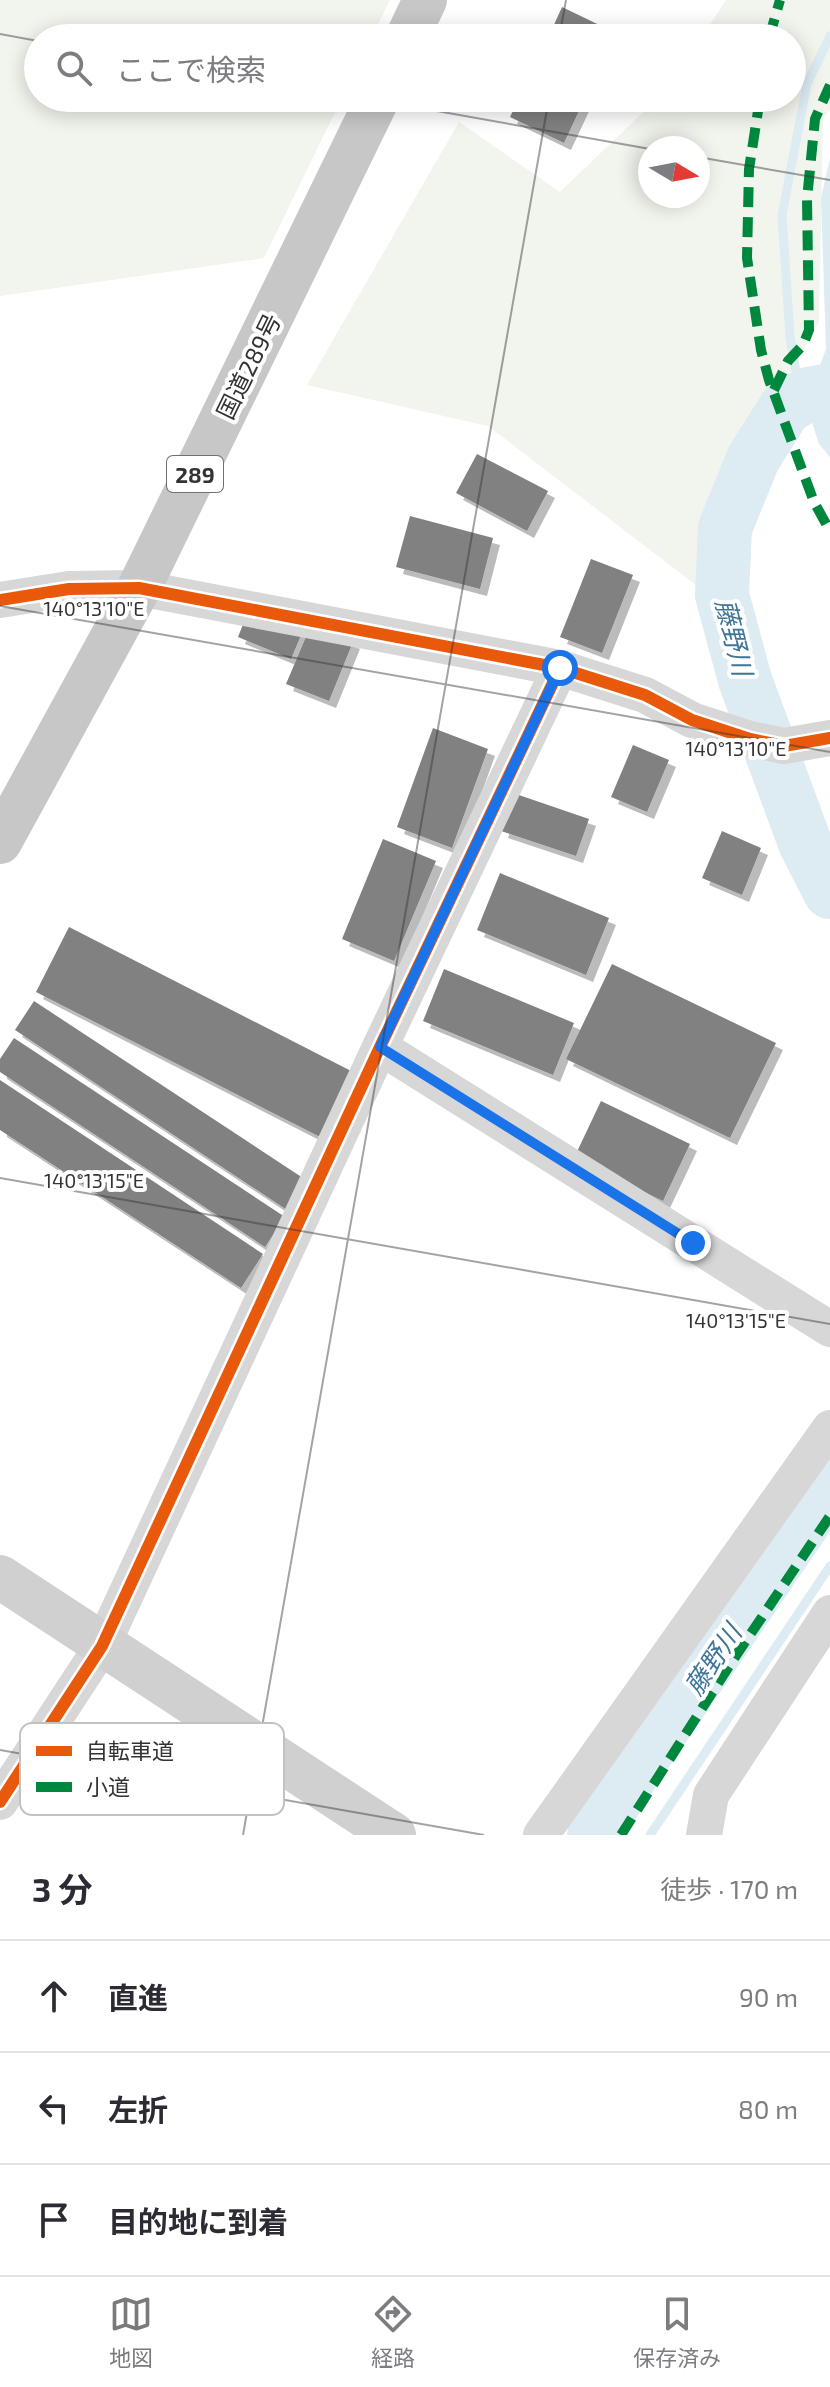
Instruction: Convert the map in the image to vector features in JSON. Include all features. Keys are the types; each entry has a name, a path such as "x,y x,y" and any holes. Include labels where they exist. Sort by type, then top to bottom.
{"highway":[{"path":"414,24 425,0"},
{"name":"国道289号","path":"0,842 139,588 371,112"}],"main road":[{"path":"0,1577 221,1723"},
{"path":"284,1764 394,1835"}],"street":[{"path":"0,600 69,589 139,588 560,668 645,695 692,720 750,739 784,746 830,738"},
{"path":"52,1723 102,1646 560,668"},
{"path":"380,1047 830,1329"},
{"path":"541,1835 830,1428"},
{"path":"704,1835 711,1795 830,1613"},
{"path":"0,1802 20,1771"}],"shaded area":[{"path":"0,0 390,0 378,24 24,24 24,112 335,112 264,258 0,296"},
{"path":"726,0 830,0 830,110 823,118 819,322 746,451 718,602 488,426 307,385 459,122 560,192 643,112 806,112 806,24 710,24"},
{"path":"830,158 830,457 819,444 806,404 826,349 821,198"}],"building":[{"path":"562,7 597,24 554,24"},
{"path":"512,112 578,112 564,143 510,117"},
{"path":"477,454 548,491 527,531 456,493"},
{"path":"410,516 493,538 480,589 396,567"},
{"path":"591,559 633,575 602,653 560,637"},
{"path":"256,592 310,614 291,659 238,637"},
{"path":"311,625 353,642 329,701 286,684"},
{"path":"433,728 488,749 452,848 397,827"},
{"path":"633,745 669,760 647,812 611,797"},
{"path":"513,793 589,819 576,856 501,831"},
{"path":"722,831 761,848 742,895 702,878"},
{"path":"383,839 436,861 394,961 342,939"},
{"path":"500,873 609,918 586,975 477,930"},
{"path":"69,927 355,1073 322,1138 36,992"},
{"path":"612,964 776,1043 730,1138 566,1059"},
{"path":"444,969 574,1023 553,1075 423,1021"},
{"path":"34,1001 306,1180 287,1210 15,1030"},
{"path":"14,1038 285,1217 265,1247 0,1072 0,1059"},
{"path":"0,1080 263,1254 241,1288 0,1130"},
{"path":"601,1101 690,1144 663,1201 574,1158"}],"waterway":[{"path":"806,89 830,36"},
{"path":"785,408 799,389 790,337 782,215 802,112"},
{"name":"藤野川","path":"830,390 808,394 785,408 753,459 725,528 722,595 745,680 805,843 830,892"},
{"name":"藤野川","path":"594,1835 633,1772 830,1484"},
{"path":"650,1835 830,1566"}],"marked path":[{"path":"773,24 780,0"},
{"path":"774,390 788,361 803,345 809,330 807,199 815,119 830,85"},
{"path":"758,112 749,169 747,258 761,350 814,502 830,531"},
{"path":"621,1835 830,1516"}],"cycle path":[{"path":"0,600 69,589 139,588 560,668 645,695 692,720 750,739 784,746 830,738"},
{"path":"52,1723 102,1646 560,668"},
{"path":"0,1802 20,1771"}],"route":[{"path":"560,668 380,1047 693,1243"}]}
